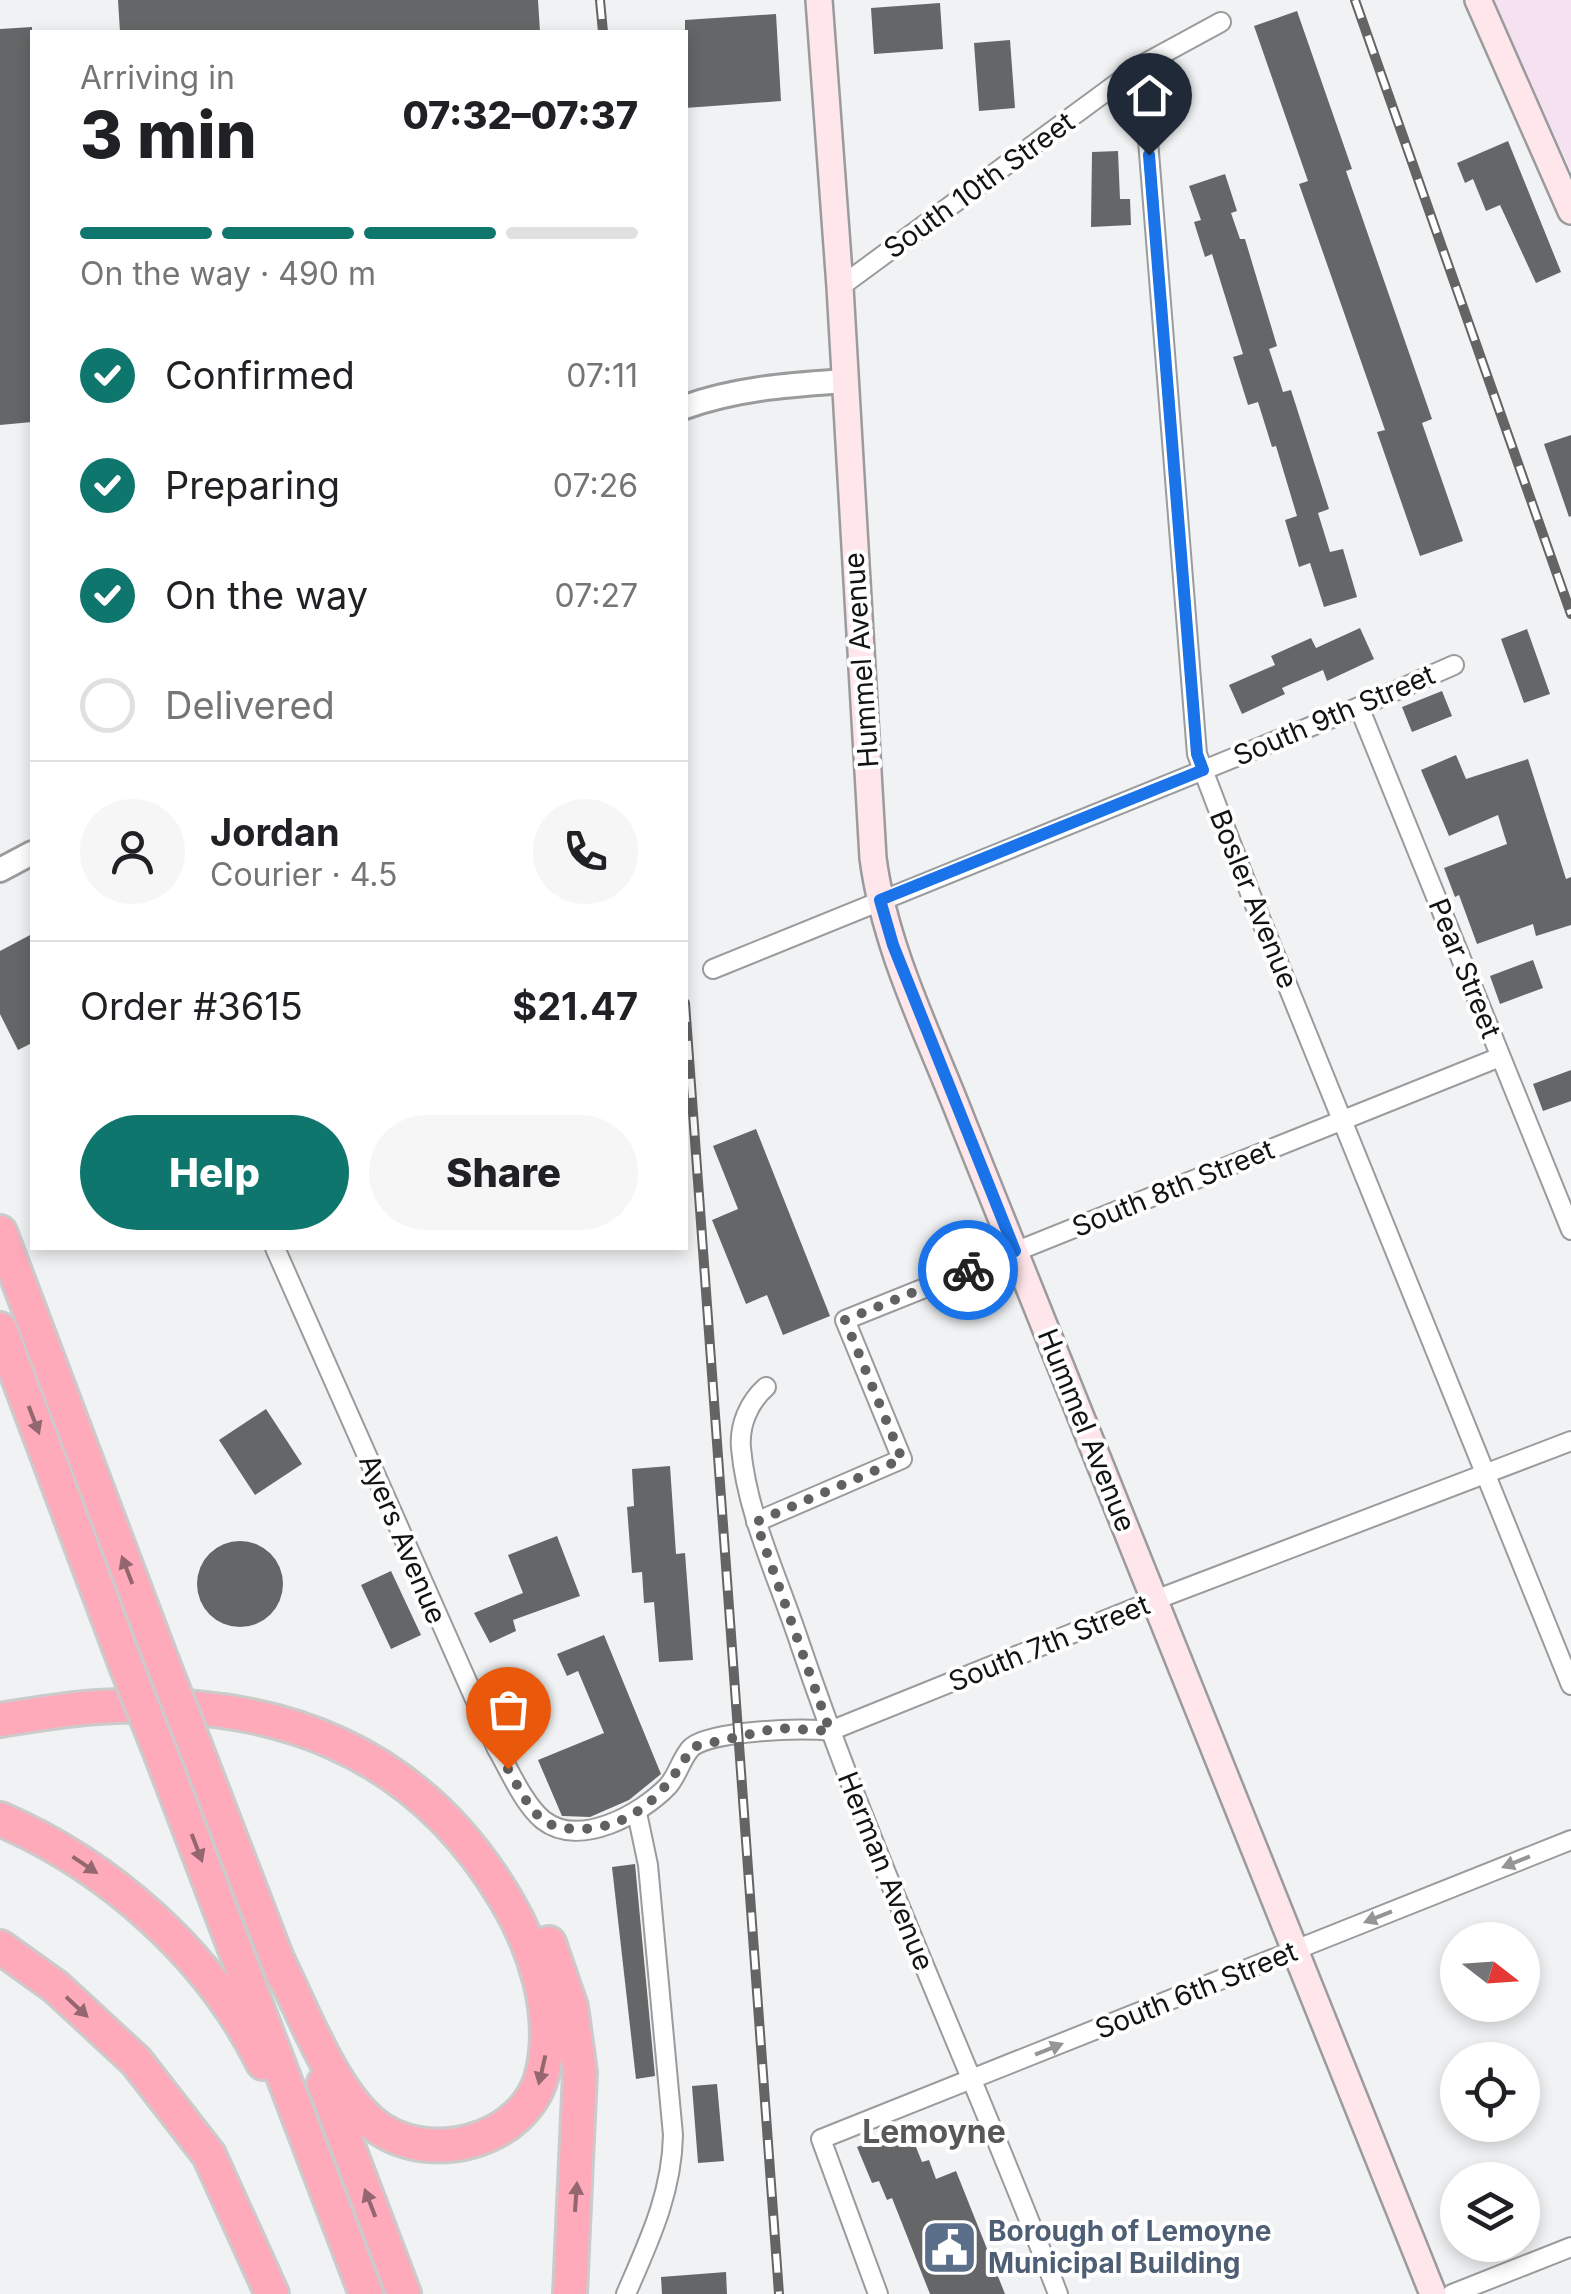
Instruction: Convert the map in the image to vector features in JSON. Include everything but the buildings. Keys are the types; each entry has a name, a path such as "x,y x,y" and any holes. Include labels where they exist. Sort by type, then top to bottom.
{"highway":[{"path":"0,1232 404,2294"},
{"path":"0,1328 366,2294"},
{"path":"0,1699 67,1690 148,1686 203,1687 290,1702 335,1718 374,1738 425,1772 470,1812 500,1850 537,1910 571,2007 580,2072 570,2294"},
{"path":"0,1720 98,1707 200,1708 250,1714 326,1738 394,1776 425,1799 478,1855 526,1936 545,2009 547,2046 543,2074 535,2093 515,2118 495,2132 464,2143 418,2144 373,2124 346,2096 277,1959"},
{"path":"0,1819 81,1861 118,1888 195,1964 260,2056 328,2192"},
{"path":"0,1948 56,1987 136,2060 209,2155 272,2294"}],"main road":[{"name":"Hummel Avenue","path":"819,0 846,381 873,858 880,900 893,945 1433,2294"},
{"path":"1478,0 1571,211"}],"street":[{"name":"South 10th Street","path":"840,287 1142,65 1220,22"},
{"name":"Bosler Avenue","path":"1142,65 1197,754 1571,1686"},
{"path":"688,406 752,388 846,381"},
{"name":"South 9th Street","path":"713,969 1359,707 1454,664"},
{"name":"Pear Street","path":"1359,707 1571,1230"},
{"path":"0,870 30,855"},
{"name":"South 8th Street","path":"756,1522 902,1459 845,1320 1500,1057"},
{"name":"Ayers Avenue","path":"276,1250 360,1435 436,1619 497,1748 520,1790 546,1822"},
{"name":"Herman Avenue","path":"766,1386 748,1411 740,1444 756,1522 830,1731 1058,2294"},
{"name":"South 7th Street","path":"546,1822 586,1829 609,1825 637,1813 672,1782 692,1747 778,1728 830,1731 1155,1600 1571,1441"},
{"path":"626,2294 668,2191 673,2152 648,1865 637,1813"},
{"name":"South 6th Street","path":"878,2294 821,2139 1571,1840"},
{"path":"1452,2294 1571,2246"}],"shaded area":[{"path":"1491,0 1571,0 1571,170 1510,43"}],"railway":[{"path":"600,0 603,30"},
{"path":"1355,0 1571,614"},
{"path":"688,1044 779,2294"}],"way so far":[{"path":"508,1769 546,1822 586,1829 622,1821 650,1803 672,1782 692,1747 778,1728 830,1731 756,1522 902,1459 845,1320 968,1270"}],"place":[{"name":"Borough of Lemoyne Municipal Building","path":"949,2247"}],"district":[{"name":"Lemoyne","path":"934,2131"}],"route":[{"path":"968,1270 1015,1251 893,945 880,900 1203,770 1197,754 1149,155"}]}
